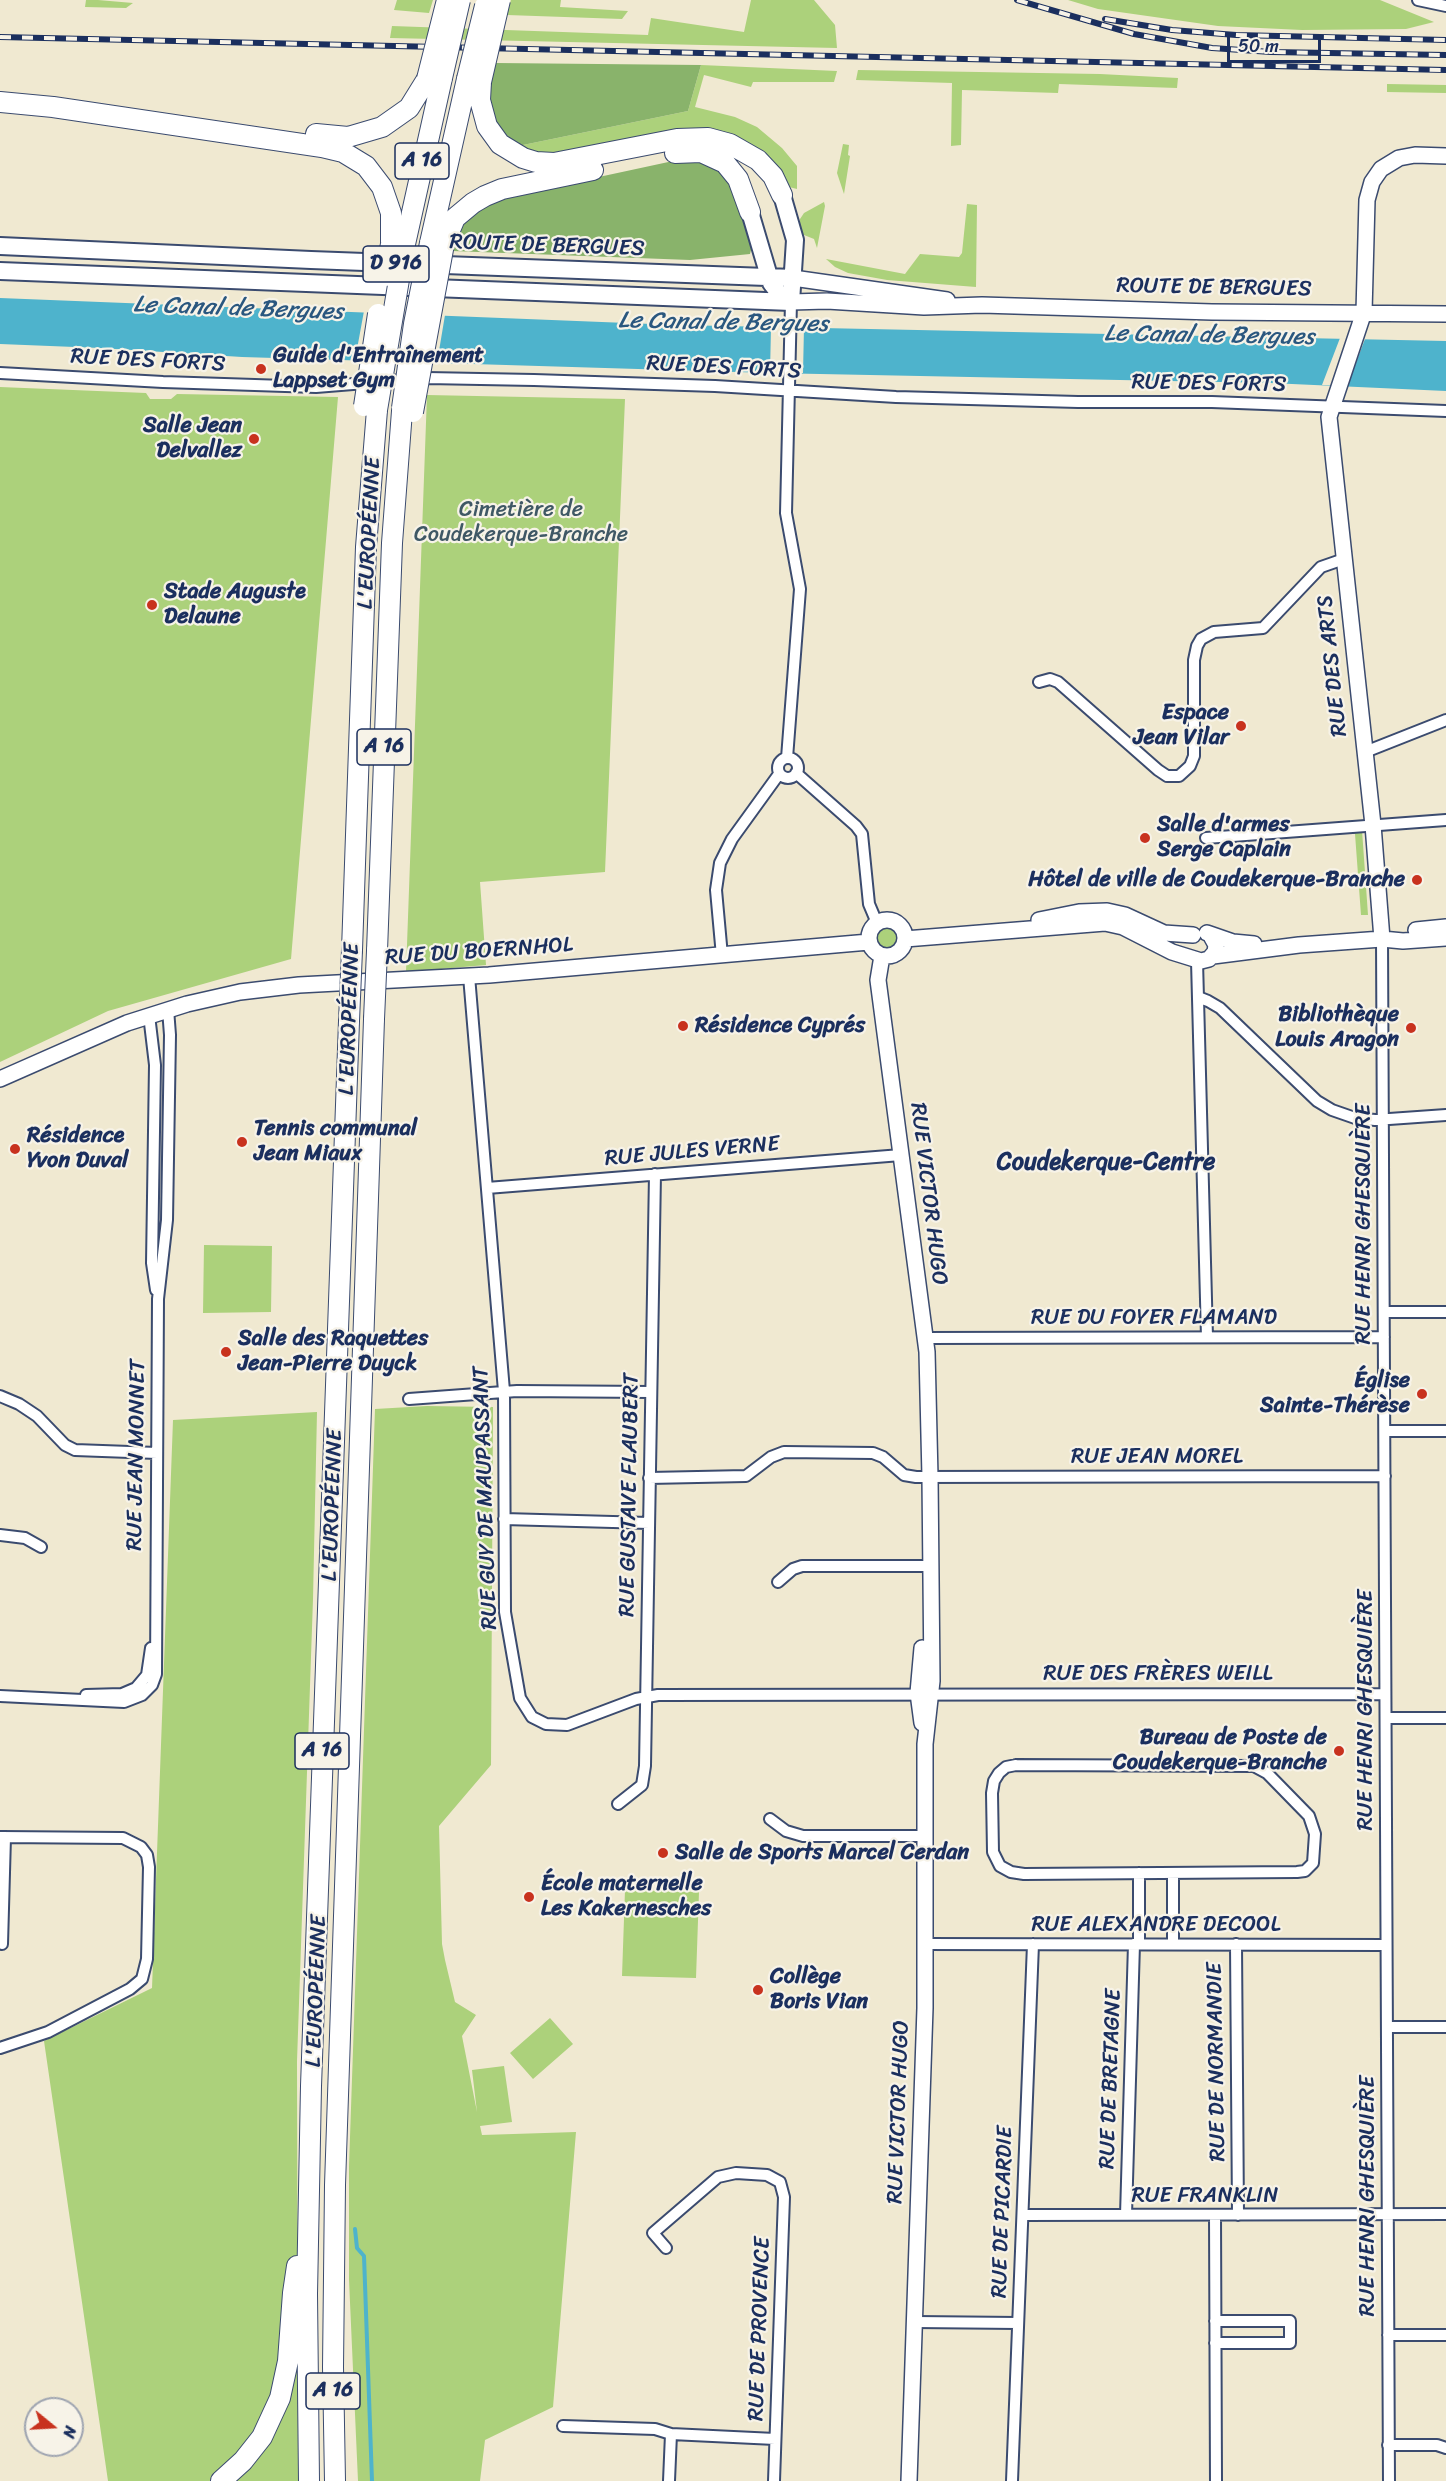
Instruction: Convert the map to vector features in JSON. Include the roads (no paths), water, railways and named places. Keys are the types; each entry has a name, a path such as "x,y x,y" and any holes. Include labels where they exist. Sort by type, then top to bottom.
{"highway":[{"path":"0,90 340,137 366,133 389,123 414,101 434,78 447,0"},
{"name":"L'EUROPÉENNE","path":"309,2481 308,2205 371,408 398,244 434,78 460,0"},
{"name":"A 16","path":"437,243 474,81 486,0"},
{"path":"500,0 474,81 487,126 500,144 523,158 542,163 562,162 676,139 708,138 730,144 758,160 773,176 782,195"},
{"path":"0,102 53,107 343,152 366,166 381,187 391,213 398,244"},
{"path":"437,243 460,212 497,190 682,152 701,152 725,163 738,179 750,212"},
{"name":"L'EUROPÉENNE","path":"335,2481 333,2367 335,2185 374,1019 395,482 437,243"},
{"path":"221,2481 243,2461 262,2437 280,2398 288,2361 293,2293 308,2205"}],"main road":[{"path":"750,212 769,276 778,293 791,302 794,235 782,195"},
{"name":"ROUTE DE BERGUES","path":"0,246 793,278"},
{"name":"ROUTE DE BERGUES","path":"0,271 791,302"}],"street":[{"path":"1418,0 1446,6"},
{"name":"RUE DES ARTS","path":"1382,939 1373,825 1329,421 1334,398 1364,312 1368,196 1372,182 1389,162 1407,156 1446,156"},
{"name":"ROUTE DE BERGUES","path":"793,278 982,305"},
{"name":"ROUTE DE BERGUES","path":"791,302 827,301 924,307 982,305 1212,312 1446,314"},
{"path":"788,758 800,589 786,513 791,302"},
{"name":"RUE DES FORTS","path":"0,373 169,383 316,387 427,378 715,386 896,397 1334,398 1446,411"},
{"path":"1039,682 1050,680 1058,682 1161,773 1173,777 1185,771 1192,763 1195,753 1194,655 1199,642 1208,634 1263,628 1321,567 1344,559"},
{"path":"1365,752 1446,720"},
{"path":"788,758 796,763 796,773 856,826 862,834 870,904 877,924"},
{"path":"722,956 716,890 720,863 732,839 779,774 779,763 788,758"},
{"path":"779,774 787,778 796,773"},
{"path":"1206,838 1446,820"},
{"path":"983,933 1064,915 1101,910 1125,915 1164,933 1193,935 1202,932 1246,944 1299,945"},
{"path":"886,920 896,923 903,930 905,939 898,952 890,956 882,956 869,942 870,932 877,924 886,920"},
{"path":"905,939 1110,924 1123,927 1172,952 1205,961 1213,956 1299,945 1382,939 1403,941 1446,938"},
{"path":"1382,939 1399,931 1446,927"},
{"path":"1193,935 1187,946 1189,954 1196,960 1198,998 1207,1337"},
{"path":"1212,936 1216,945 1213,956"},
{"name":"RUE HENRI GHESQUIÈRE","path":"1382,939 1389,2481"},
{"name":"RUE DU BOERNHOL","path":"0,1079 104,1032 149,1015 229,994 285,986 469,976 869,942"},
{"name":"RUE VICTOR HUGO","path":"882,956 878,980 927,1363 925,1944 909,2481"},
{"name":"RUE GUY DE MAUPASSANT","path":"469,976 504,1391 505,1612 519,1693 528,1713 546,1724 567,1725 646,1696 925,1693"},
{"path":"1198,998 1220,1008 1320,1104 1350,1117 1383,1120 1446,1115"},
{"name":"RUE JEAN MONNET","path":"0,1696 58,1697 139,1692 149,1666 155,1612 158,1299 168,1211 170,1035 168,1009"},
{"name":"RUE JEAN MONNET","path":"149,1015 155,1065 152,1263 158,1299"},
{"name":"RUE JULES VERNE","path":"487,1188 901,1155"},
{"name":"RUE GUSTAVE FLAUBERT","path":"618,1804 638,1789 644,1780 655,1174"},
{"path":"1384,1312 1446,1312"},
{"name":"RUE DU FOYER FLAMAND","path":"925,1338 1384,1337"},
{"path":"409,1399 504,1391 651,1392"},
{"path":"0,1396 31,1412 65,1445 75,1450 157,1453"},
{"path":"1384,1431 1446,1431"},
{"name":"RUE JEAN MOREL","path":"650,1478 746,1476 771,1457 784,1452 873,1453 883,1457 904,1475 927,1477 1385,1476"},
{"path":"504,1520 649,1523"},
{"path":"0,1535 25,1538 41,1547"},
{"path":"777,1582 793,1569 802,1566 926,1566"},
{"name":"RUE DES FRÈRES WEILL","path":"925,1693 1385,1694"},
{"path":"1386,1718 1446,1718"},
{"path":"1016,1765 1250,1765 1267,1773 1307,1813 1314,1827 1315,1858 1305,1871 1173,1874 1019,1873 1004,1868 996,1861 992,1848 992,1793 996,1777 1006,1767 1016,1765"},
{"path":"770,1819 786,1832 803,1836 926,1836"},
{"path":"0,2048 48,2032 130,1989 142,1979 147,1959 148,1867 144,1851 134,1842 123,1838 3,1837 2,1944"},
{"name":"RUE DE BRETAGNE","path":"1126,2215 1139,1874"},
{"path":"1173,1874 1173,1944"},
{"name":"RUE ALEXANDRE DECOOL","path":"925,1944 1386,1945"},
{"name":"RUE DE PICARDIE","path":"1012,2481 1033,1944"},
{"name":"RUE DE NORMANDIE","path":"1236,1944 1238,2215"},
{"path":"1387,2027 1446,2027"},
{"name":"RUE DE PROVENCE","path":"666,2248 653,2233 718,2177 729,2174 767,2175 778,2179 783,2187 774,2481"},
{"name":"RUE FRANKLIN","path":"1023,2215 1446,2214"},
{"path":"1215,2215 1216,2481"},
{"path":"1215,2321 1290,2321 1290,2343 1215,2343"},
{"path":"915,2322 1018,2322"},
{"path":"1388,2336 1446,2335"},
{"path":"563,2426 659,2430 671,2434 775,2439"},
{"path":"669,2481 671,2434"},
{"path":"1388,2445 1437,2445 1446,2448"}],"water":[{"name":"Le Canal de Bergues","path":"0,298 677,325 1446,341 1446,391 1270,383 770,373 242,357 0,344"}],"waterway":[{"path":"355,2229 357,2248 364,2256 372,2481"}],"railway":[{"path":"1017,0 1134,34 1212,48 1271,52 1446,55"},
{"path":"1105,19 1172,30 1236,35 1446,40"},
{"path":"0,37 1446,70"}],"place":[{"name":"Guide d'Entraînement Lappset Gym","path":"261,369"},
{"name":"Salle Jean Delvallez","path":"254,439"},
{"name":"Stade Auguste Delaune","path":"152,605"},
{"name":"Espace Jean Vilar","path":"1241,726"},
{"name":"Salle d'armes Serge Caplain","path":"1145,838"},
{"name":"Hôtel de ville de Coudekerque-Branche","path":"1417,880"},
{"name":"Résidence Cyprés","path":"683,1026"},
{"name":"Bibliothèque Louis Aragon","path":"1411,1028"},
{"name":"Tennis communal Jean Miaux","path":"242,1142"},
{"name":"Résidence Yvon Duval","path":"15,1149"},
{"name":"Salle des Raquettes Jean-Pierre Duyck","path":"226,1352"},
{"name":"Église Sainte-Thérèse","path":"1422,1394"},
{"name":"Bureau de Poste de Coudekerque-Branche","path":"1339,1751"},
{"name":"Salle de Sports Marcel Cerdan","path":"663,1853"},
{"name":"École maternelle Les Kakernesches","path":"529,1897"},
{"name":"Collège Boris Vian","path":"758,1990"}],"district":[{"name":"Coudekerque-Centre","path":"1106,1163"}],"park label":[{"name":"Cimetière de Coudekerque-Branche","path":"521,522"}]}
